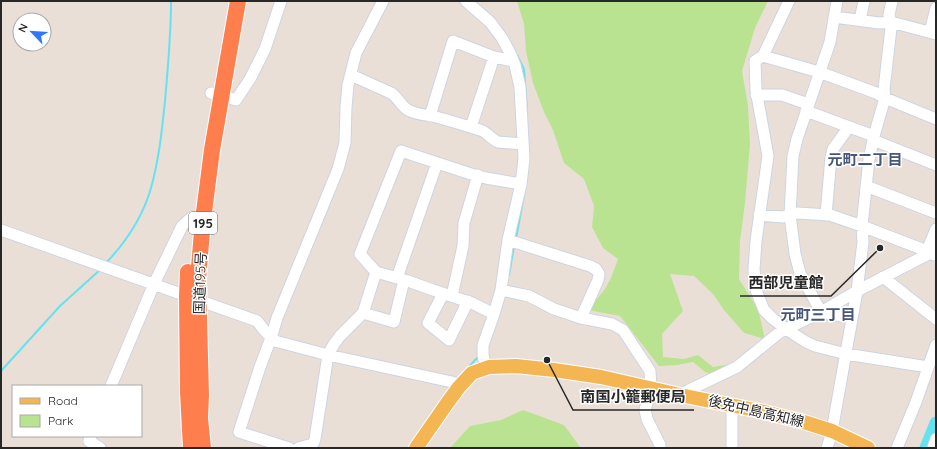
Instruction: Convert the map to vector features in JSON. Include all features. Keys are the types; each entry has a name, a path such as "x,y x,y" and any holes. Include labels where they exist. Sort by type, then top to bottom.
{"highway":[{"name":"国道195号","path":"192,448 188,392 193,298 198,279 226,1"},
{"name":"国道195号","path":"203,448 200,418 201,395 193,298 187,276 192,217 202,147 238,1"}],"main road":[{"name":"後免中島高知線","path":"422,446 448,402 472,373 486,368 516,366 601,377 760,411 832,431 868,448"}],"street":[{"path":"216,94 236,100 250,79 265,49 281,1"},
{"path":"289,448 239,432 278,318 338,169 345,142 346,107 356,53 383,1"},
{"path":"466,1 490,22 502,38 513,61 520,87 524,159 515,242 482,349 486,368"},
{"path":"789,1 763,56 755,62 756,95 768,156 759,215 754,269 757,293 764,310 773,319 806,342 815,346 846,354 928,367"},
{"path":"821,312 800,273 795,254 790,215 793,156 807,107 830,42 837,1"},
{"path":"860,20 864,1"},
{"path":"827,448 832,431 857,291 869,159 885,98 884,89 891,22 889,15 892,1"},
{"path":"834,16 880,23 891,22 933,33 936,8"},
{"path":"430,116 453,41 494,57 513,61"},
{"path":"763,56 819,72 876,93 936,119"},
{"path":"471,127 494,57"},
{"path":"351,75 396,96 408,110 471,127 484,132 498,142 523,144"},
{"path":"756,95 782,95 849,127 936,165"},
{"path":"826,215 833,149 849,127"},
{"path":"494,314 468,301 376,272 360,254 400,151 478,175 521,184"},
{"path":"363,312 394,322 400,279 437,163"},
{"path":"468,301 449,340 428,323 447,295 463,246 464,223 478,175"},
{"path":"866,186 936,213"},
{"path":"759,215 783,217 797,213 830,215 932,253"},
{"path":"111,385 154,284 182,226 192,217"},
{"path":"932,253 936,229"},
{"path":"1,230 258,321 264,330 275,341 328,355 452,382 459,387"},
{"path":"515,242 596,269 599,274 598,280 581,318"},
{"path":"680,395 737,367 770,339 786,329 821,312 883,277 932,253"},
{"path":"298,448 313,444 328,355 340,336 363,312 376,272"},
{"path":"883,277 936,319"},
{"path":"501,290 529,296 554,309 581,318 612,324 623,330 650,371 651,388 645,410 648,419 663,447"},
{"path":"821,312 852,318"},
{"path":"897,448 916,402 936,345"},
{"path":"732,405 732,448"},
{"path":"91,437 89,441 100,448"},
{"path":"933,448 936,439"}],"green space":[{"path":"517,1 768,1 755,28 742,71 748,106 750,144 740,241 739,279 758,309 765,339 744,333 724,310 713,294 694,276 670,274 683,311 662,334 663,357 684,359 698,355 713,367 737,363 712,374 705,372 693,362 659,366 620,316 588,310 605,289 618,259 603,248 592,227 594,206 584,179 564,163 553,130 544,112 533,83 526,51 524,24"},
{"path":"523,410 564,425 581,448 450,448 470,426 501,420"}],"waterway":[{"path":"106,263 127,237 139,218 148,198 154,177 160,145 165,101 170,39 171,1"},
{"path":"517,55 524,69 527,111"},
{"path":"516,239 525,189"},
{"path":"509,275 514,246"},
{"path":"1,371 60,306 101,269"},
{"path":"467,369 477,358"},
{"path":"926,448 936,423"}],"place":[{"name":"西部児童館","path":"880,248"},
{"name":"南国小籠郵便局","path":"547,360"}],"district":[{"name":"元町二丁目","path":"865,159"},
{"name":"元町三丁目","path":"818,314"}]}
